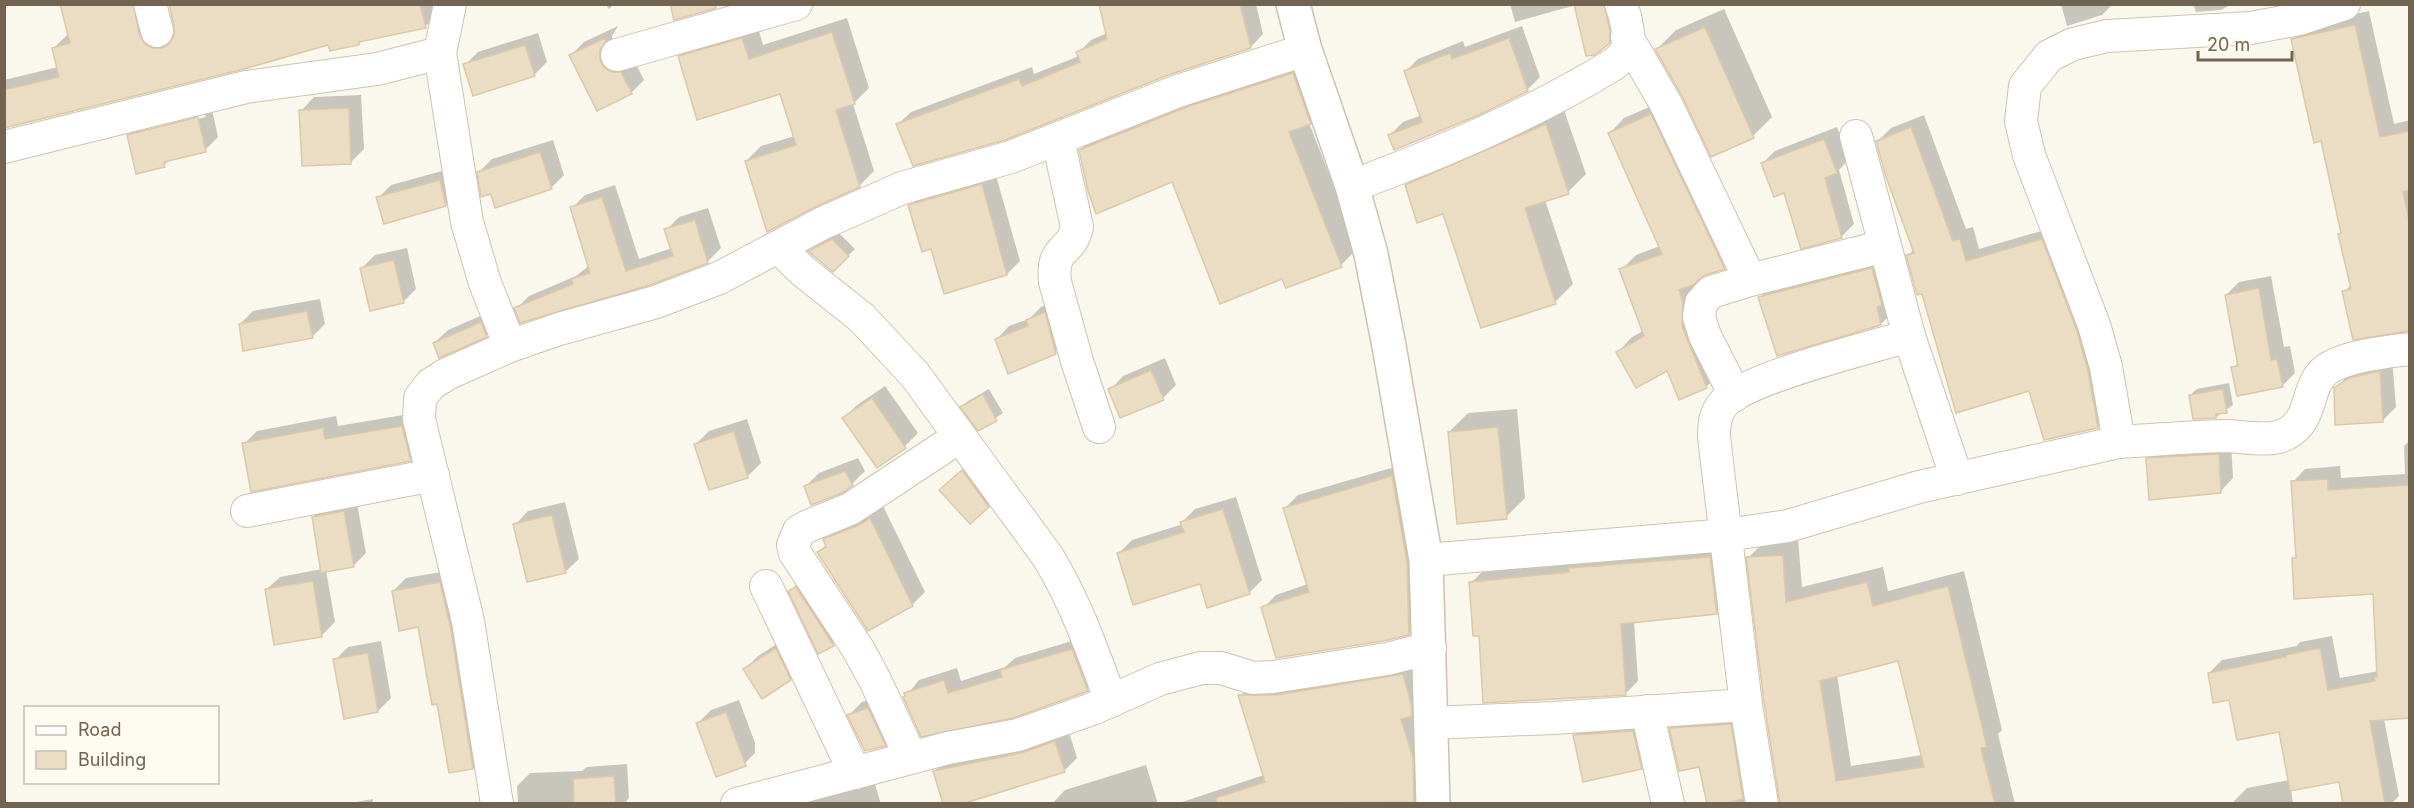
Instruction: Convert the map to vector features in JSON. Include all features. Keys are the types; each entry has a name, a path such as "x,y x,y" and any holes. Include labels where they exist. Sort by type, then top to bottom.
{"main road":[{"path":"1293,4 1305,50 1352,186 1371,254 1426,560 1433,804"}],"street":[{"path":"450,4 440,53 468,222 485,284 510,346"},
{"path":"617,55 796,4"},
{"path":"1352,186 1433,156 1502,125 1614,64 1625,53 1627,37 1625,15 1621,4"},
{"path":"2119,442 2106,367 2094,325 2029,155 2021,121 2025,86 2049,56 2073,44 2107,36 2251,28 2273,14 2331,10 2344,4"},
{"path":"1627,37 1666,104 1750,280"},
{"path":"497,804 468,621 419,418 420,398 430,384 510,346 687,291 748,265 823,224 902,188 1011,157 1178,91 1305,50"},
{"path":"4,147 246,87 377,69 440,53"},
{"path":"1856,136 1909,336 1957,478"},
{"path":"1058,140 1077,227 1075,238 1056,257 1055,282 1077,361 1099,427"},
{"path":"1735,395 1705,336 1699,317 1701,303 1711,292 1885,246"},
{"path":"778,248 862,318 915,375 1048,557 1078,611 1111,701"},
{"path":"1762,804 1746,705 1714,421 1719,409 1726,401 1763,382 1909,336"},
{"path":"1426,560 1726,535 1788,525 1919,487 2119,442 2241,436 2272,440 2298,426 2306,414 2316,383 2324,371 2336,364 2385,352 2409,349"},
{"path":"911,758 875,680 795,553 793,545 799,531 850,509 959,437"},
{"path":"247,511 432,475"},
{"path":"766,586 855,773"},
{"path":"737,804 948,748 1018,735 1111,701 1160,679 1201,668 1221,668 1253,678 1274,677 1387,659 1430,648"},
{"path":"1431,723 1553,718 1746,705"},
{"path":"1647,711 1668,804"}],"building":[{"path":"60,4 133,4 140,36 145,44 153,48 162,48 169,44 174,36 169,4 420,4 426,28 359,42 359,45 330,51 328,45 244,69 4,128 4,90 59,77 52,48 70,43"},
{"path":"670,4 715,4 716,8 674,20"},
{"path":"1099,4 1240,4 1251,48 1171,74 1005,140 913,166 896,124 1019,79 1022,86 1080,62 1076,52 1107,39"},
{"path":"1574,4 1604,4 1610,31 1610,43 1595,55 1586,56"},
{"path":"2355,25 2380,137 2409,131 2409,190 2403,192 2409,220 2409,331 2353,340 2342,291 2351,289 2338,234 2341,233 2321,141 2314,143 2291,39"},
{"path":"1705,27 1754,138 1711,157 1682,96 1655,49"},
{"path":"832,32 855,104 836,110 860,187 767,232 745,161 796,145 780,94 697,120 678,56 742,38 749,59"},
{"path":"605,38 606,41 600,50 600,60 604,67 612,72 621,72 632,94 597,111 569,55"},
{"path":"1509,38 1528,91 1479,115 1394,150 1388,135 1422,122 1404,71 1450,53 1452,59"},
{"path":"525,45 535,76 473,96 463,64"},
{"path":"1293,73 1311,124 1289,132 1342,267 1286,288 1282,279 1220,304 1172,182 1096,214 1088,191 1079,150 1184,108"},
{"path":"349,108 351,164 302,166 299,110"},
{"path":"1651,114 1725,269 1705,275 1693,285 1679,290 1683,302 1682,326 1707,388 1679,400 1667,371 1636,388 1616,352 1644,336 1619,269 1662,254 1608,133"},
{"path":"198,117 206,152 164,162 165,167 136,174 127,135"},
{"path":"1546,124 1569,194 1525,208 1556,304 1481,328 1443,214 1417,223 1405,185"},
{"path":"1911,127 1953,241 1960,239 1966,261 2042,239 2077,331 2088,371 2098,428 2044,440 2029,391 1956,413 1922,294 1917,295 1906,255 1914,253 1886,177 1876,141"},
{"path":"1824,139 1837,173 1825,178 1842,238 1801,249 1784,193 1774,197 1761,163"},
{"path":"540,152 552,189 495,208 491,194 481,197 477,172"},
{"path":"440,180 446,206 384,224 376,197"},
{"path":"982,184 1007,275 944,294 931,249 922,252 908,205"},
{"path":"602,197 626,271 673,256 664,229 695,220 708,263 650,285 520,323 514,308 573,284 571,279 590,273 570,207"},
{"path":"832,239 849,256 833,272 808,251"},
{"path":"394,260 404,303 370,311 360,268"},
{"path":"1872,268 1882,305 1877,307 1881,325 1777,356 1758,297"},
{"path":"2259,288 2271,360 2277,359 2283,387 2237,396 2231,367 2238,366 2225,295"},
{"path":"307,311 313,338 243,351 239,324"},
{"path":"1045,312 1056,354 1008,374 995,339 1028,326 1026,320"},
{"path":"481,322 487,337 439,358 433,343"},
{"path":"1151,370 1164,400 1120,418 1108,389"},
{"path":"2380,371 2383,422 2335,425 2334,388 2349,378"},
{"path":"2223,389 2227,413 2216,414 2216,418 2193,419 2189,395"},
{"path":"983,394 997,421 978,431 960,407"},
{"path":"872,398 906,448 877,468 842,418"},
{"path":"402,426 411,461 251,492 242,443 323,428 325,439"},
{"path":"1498,427 1507,519 1457,524 1448,432"},
{"path":"734,431 748,478 709,490 694,444"},
{"path":"2219,454 2221,493 2149,500 2146,458"},
{"path":"962,470 989,507 970,524 939,490"},
{"path":"845,471 853,485 842,493 811,505 804,486"},
{"path":"1392,476 1407,562 1409,635 1276,658 1261,607 1309,592 1283,508"},
{"path":"2328,479 2328,490 2409,485 2409,718 2370,721 2385,804 2343,804 2339,782 2290,791 2279,732 2237,740 2229,700 2213,703 2208,673 2320,648 2328,690 2375,681 2374,677 2377,677 2373,594 2294,599 2292,558 2296,558 2291,481"},
{"path":"1223,509 1250,594 1207,608 1200,584 1133,605 1117,553 1184,532 1180,522"},
{"path":"344,511 354,567 321,573 312,517"},
{"path":"552,515 566,573 527,582 513,524"},
{"path":"870,518 913,606 868,631 817,552 826,547 823,539 857,526"},
{"path":"1783,555 1786,602 1867,582 1873,606 1948,586 1987,747 1981,748 1995,804 1780,804 1764,702 1746,557","holes":["1898,661 1924,767 1836,781 1820,681"]},
{"path":"1710,557 1717,614 1621,624 1626,695 1483,703 1479,636 1473,636 1469,582 1569,572 1569,568"},
{"path":"313,581 322,637 274,645 265,589"},
{"path":"440,582 450,625 473,769 449,773 437,704 432,705 418,627 399,631 392,591"},
{"path":"796,587 834,646 818,654 788,591"},
{"path":"776,648 791,680 762,699 743,669"},
{"path":"1072,649 1088,691 1013,718 921,737 903,697 904,693 944,680 948,693 1002,677 1000,670"},
{"path":"368,653 378,712 344,719 333,659"},
{"path":"1403,674 1412,716 1401,719 1413,758 1414,802 1217,804 1216,798 1265,782 1238,695 1276,695"},
{"path":"868,708 886,746 865,751 847,715"},
{"path":"726,712 746,766 716,777 696,723"},
{"path":"1731,724 1743,799 1723,804 1707,804 1699,767 1679,771 1669,728"},
{"path":"1633,731 1642,769 1583,782 1573,735"},
{"path":"1055,741 1065,772 962,804 943,804 933,771 1021,753"},
{"path":"614,776 616,804 574,804 573,779"}]}
